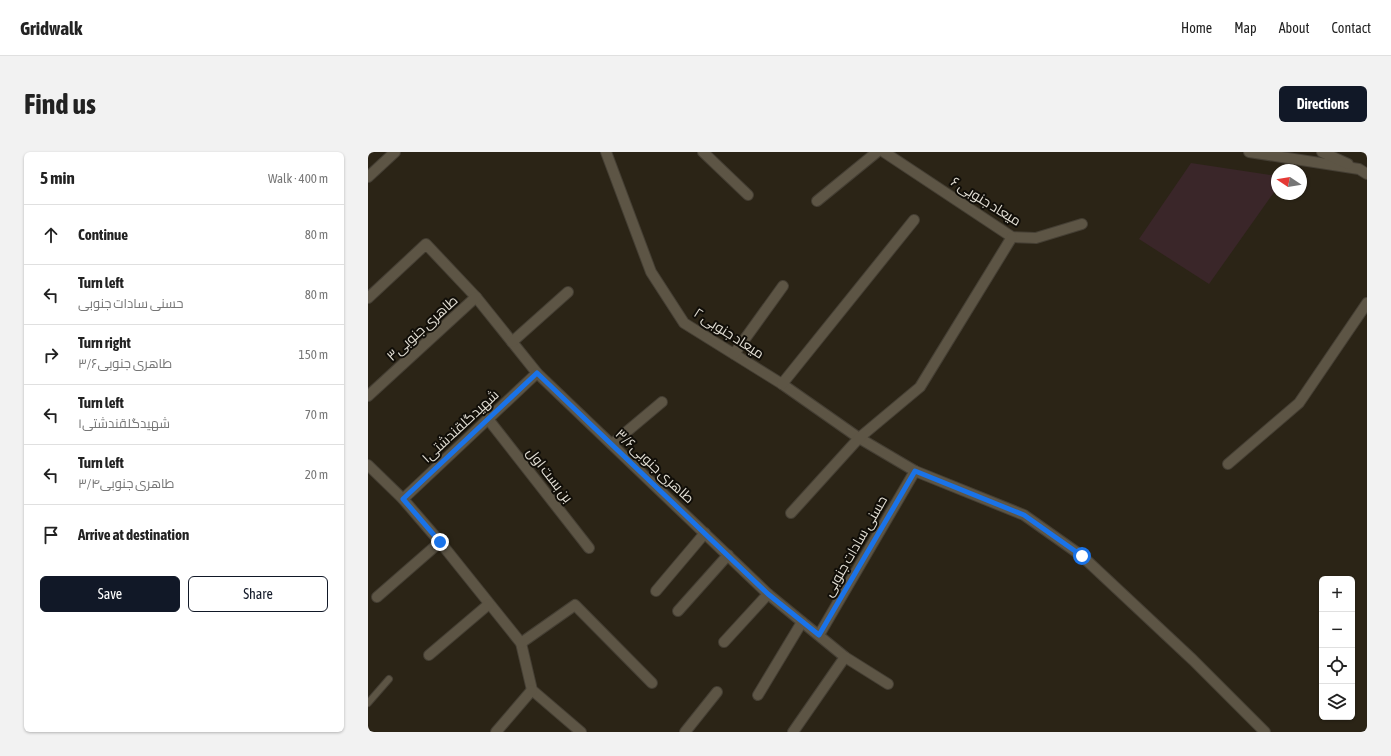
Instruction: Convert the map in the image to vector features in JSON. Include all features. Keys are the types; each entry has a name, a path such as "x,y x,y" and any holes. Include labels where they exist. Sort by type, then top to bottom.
{"street":[{"path":"368,177 395,152"},
{"name":"میعاد جنوبی ۲","path":"606,152 651,272 684,323 782,384 859,438 915,471 1024,515 1082,556 1193,660 1265,732"},
{"path":"703,152 748,195"},
{"path":"817,201 877,152"},
{"name":"میعاد جنوبی ۶","path":"884,152 1012,237 1036,238 1082,224"},
{"path":"1249,152 1363,171"},
{"path":"1322,152 1363,171"},
{"path":"782,384 914,220"},
{"path":"791,513 859,438 920,387 1012,237"},
{"name":"طاهری جنوبی۳/۶","path":"368,298 426,244 476,297 537,373 768,594 845,657 888,684"},
{"path":"734,354 783,286"},
{"path":"512,342 568,292"},
{"name":"طاهری جنوبی۳","path":"368,396 476,297"},
{"path":"1228,464 1299,403 1367,302"},
{"name":"شهیدگلقندشتی۱","path":"403,499 537,373"},
{"path":"612,444 662,402"},
{"name":"بن بست اول","path":"488,419 589,548"},
{"path":"368,465 403,499 440,542 521,643 532,690 581,732"},
{"name":"حسنی سادات جنوبی","path":"819,635 915,471"},
{"path":"656,591 705,533"},
{"path":"377,597 440,542"},
{"path":"678,611 728,555"},
{"path":"724,642 768,594"},
{"path":"429,655 489,604"},
{"path":"521,643 575,605 652,683"},
{"path":"758,695 802,622"},
{"path":"793,732 845,657"},
{"path":"496,732 532,690"},
{"path":"685,732 717,692"}],"lane":[{"path":"368,703 389,679"}],"shaded area":[{"path":"1191,163 1271,175 1271,196 1209,284 1139,239"}],"route":[{"path":"440,542 403,499 537,373 768,594 819,635 915,471 1024,515 1082,556"}]}
